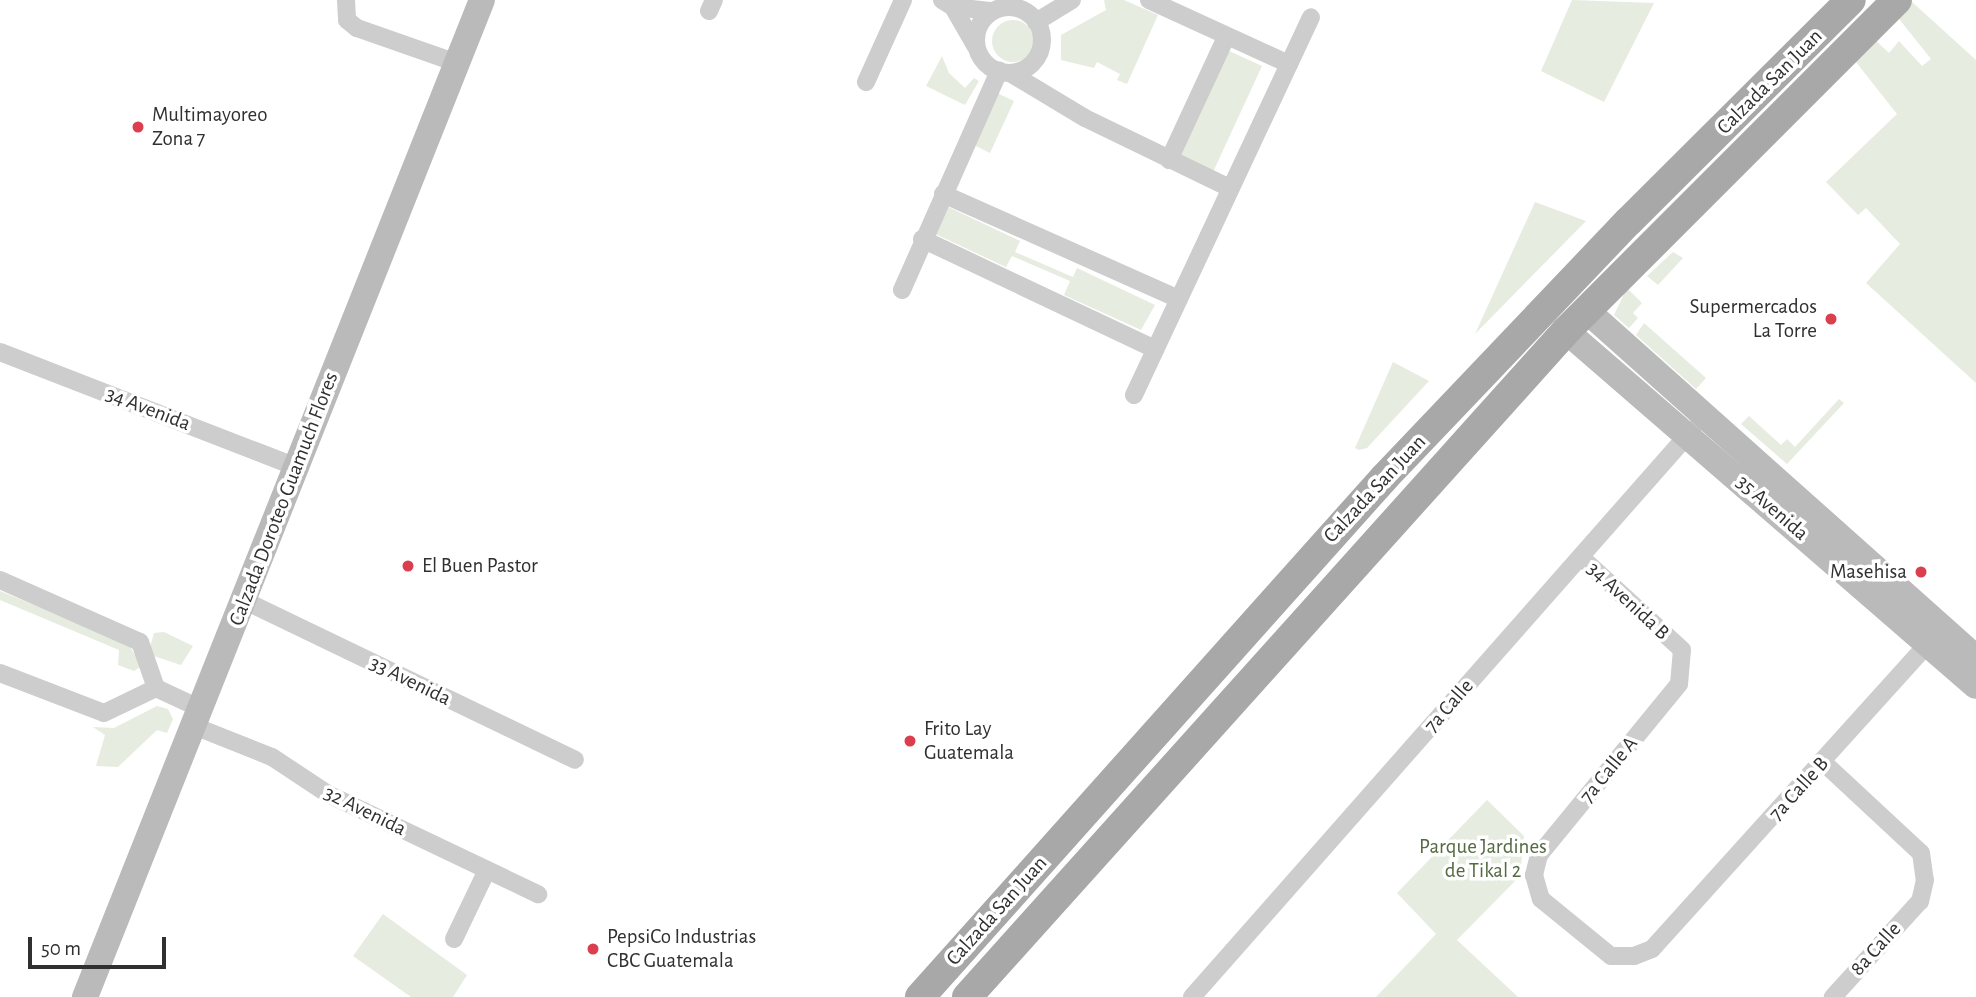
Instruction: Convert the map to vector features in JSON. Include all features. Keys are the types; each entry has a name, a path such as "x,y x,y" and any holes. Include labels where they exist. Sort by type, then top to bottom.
{"main road":[{"name":"Calzada San Juan","path":"967,997 1566,331 1882,5"},
{"name":"Calzada San Juan","path":"920,997 1393,469 1620,231 1842,7"}],"street":[{"path":"346,0 346,20 357,28 457,63"},
{"name":"Calzada Doroteo Guamuch Flores","path":"85,997 482,0"},
{"path":"866,82 903,0"},
{"path":"947,3 992,11 1008,6 1030,11 1072,0"},
{"path":"1149,0 1289,65"},
{"path":"947,3 981,58 1085,118 1230,188"},
{"path":"976,47 978,26 992,11"},
{"path":"902,290 943,194 1004,72 1035,59 1042,40 1030,11"},
{"path":"1134,395 1311,17"},
{"path":"1169,160 1226,37"},
{"path":"943,194 1179,299"},
{"path":"922,240 1155,349"},
{"name":"35 Avenida","path":"1586,310 1706,414 1936,636 1976,687"},
{"name":"35 Avenida","path":"1566,331 1688,435 1936,636 1973,649"},
{"name":"34 Avenida","path":"0,352 296,467"},
{"name":"7a Calle","path":"1192,997 1706,414"},
{"name":"34 Avenida B","path":"1581,557 1682,650 1679,684"},
{"path":"0,580 140,642 156,688 104,713 0,673"},
{"name":"33 Avenida","path":"244,601 575,760"},
{"name":"7a Calle B","path":"1652,948 1824,763 1936,636"},
{"name":"7a Calle A","path":"1652,948 1634,956 1611,956 1541,899 1534,875 1539,855 1679,684"},
{"name":"32 Avenida","path":"156,688 197,718 272,757 328,794 538,894"},
{"name":"8a Calle","path":"1824,763 1921,853 1925,880 1920,901 1833,997"},
{"path":"454,939 487,870"}],"green space":[{"path":"1104,0 1124,0 1158,15 1127,84 1117,80 1120,74 1097,62 1094,68 1061,60 1061,35 1106,10"},
{"path":"1572,0 1654,3 1604,102 1541,71"},
{"path":"1911,1 1976,60 1976,383 1866,283 1900,244 1866,208 1858,215 1826,182 1897,114 1852,57 1873,38 1889,53 1899,41 1922,66 1931,59 1896,15"},
{"path":"1013,20 1028,26 1034,41 1028,56 1013,62 998,56 992,41 998,26"},
{"path":"1227,50 1262,66 1213,172 1178,157"},
{"path":"942,56 949,73 965,88 974,78 979,81 965,105 926,86"},
{"path":"997,93 1014,101 990,153 972,144"},
{"path":"1535,202 1586,221 1475,334"},
{"path":"944,205 1020,241 1015,252 1073,277 1077,268 1155,305 1141,330 1064,295 1070,281 1012,256 1006,267 931,232"},
{"path":"1673,252 1683,258 1658,285 1647,276"},
{"path":"1627,288 1642,303 1633,313 1638,318 1629,328 1614,315"},
{"path":"1644,323 1706,378 1696,389 1636,335"},
{"path":"1393,362 1429,381 1367,448 1359,450 1355,448"},
{"path":"1839,399 1844,403 1787,464 1741,424 1749,416 1781,445 1787,439 1795,447"},
{"path":"0,591 127,642 142,666 134,671 118,665 119,650 0,600"},
{"path":"164,632 193,646 181,665 148,654 154,633"},
{"path":"157,706 168,709 173,719 167,733 157,730 118,767 96,766 105,735 93,727 114,728"},
{"name":"Parque Jardines de Tikal 2","path":"1487,800 1524,836 1520,876 1457,940 1518,997 1376,997 1436,934 1397,893"},
{"path":"383,914 467,975 453,997 411,997 353,956"}],"place":[{"name":"Multimayoreo Zona 7","path":"138,127"},
{"name":"Supermercados La Torre","path":"1831,319"},
{"name":"El Buen Pastor","path":"408,566"},
{"name":"Masehisa","path":"1921,572"},
{"name":"Frito Lay Guatemala","path":"910,741"},
{"name":"PepsiCo Industrias CBC Guatemala","path":"593,949"}]}
